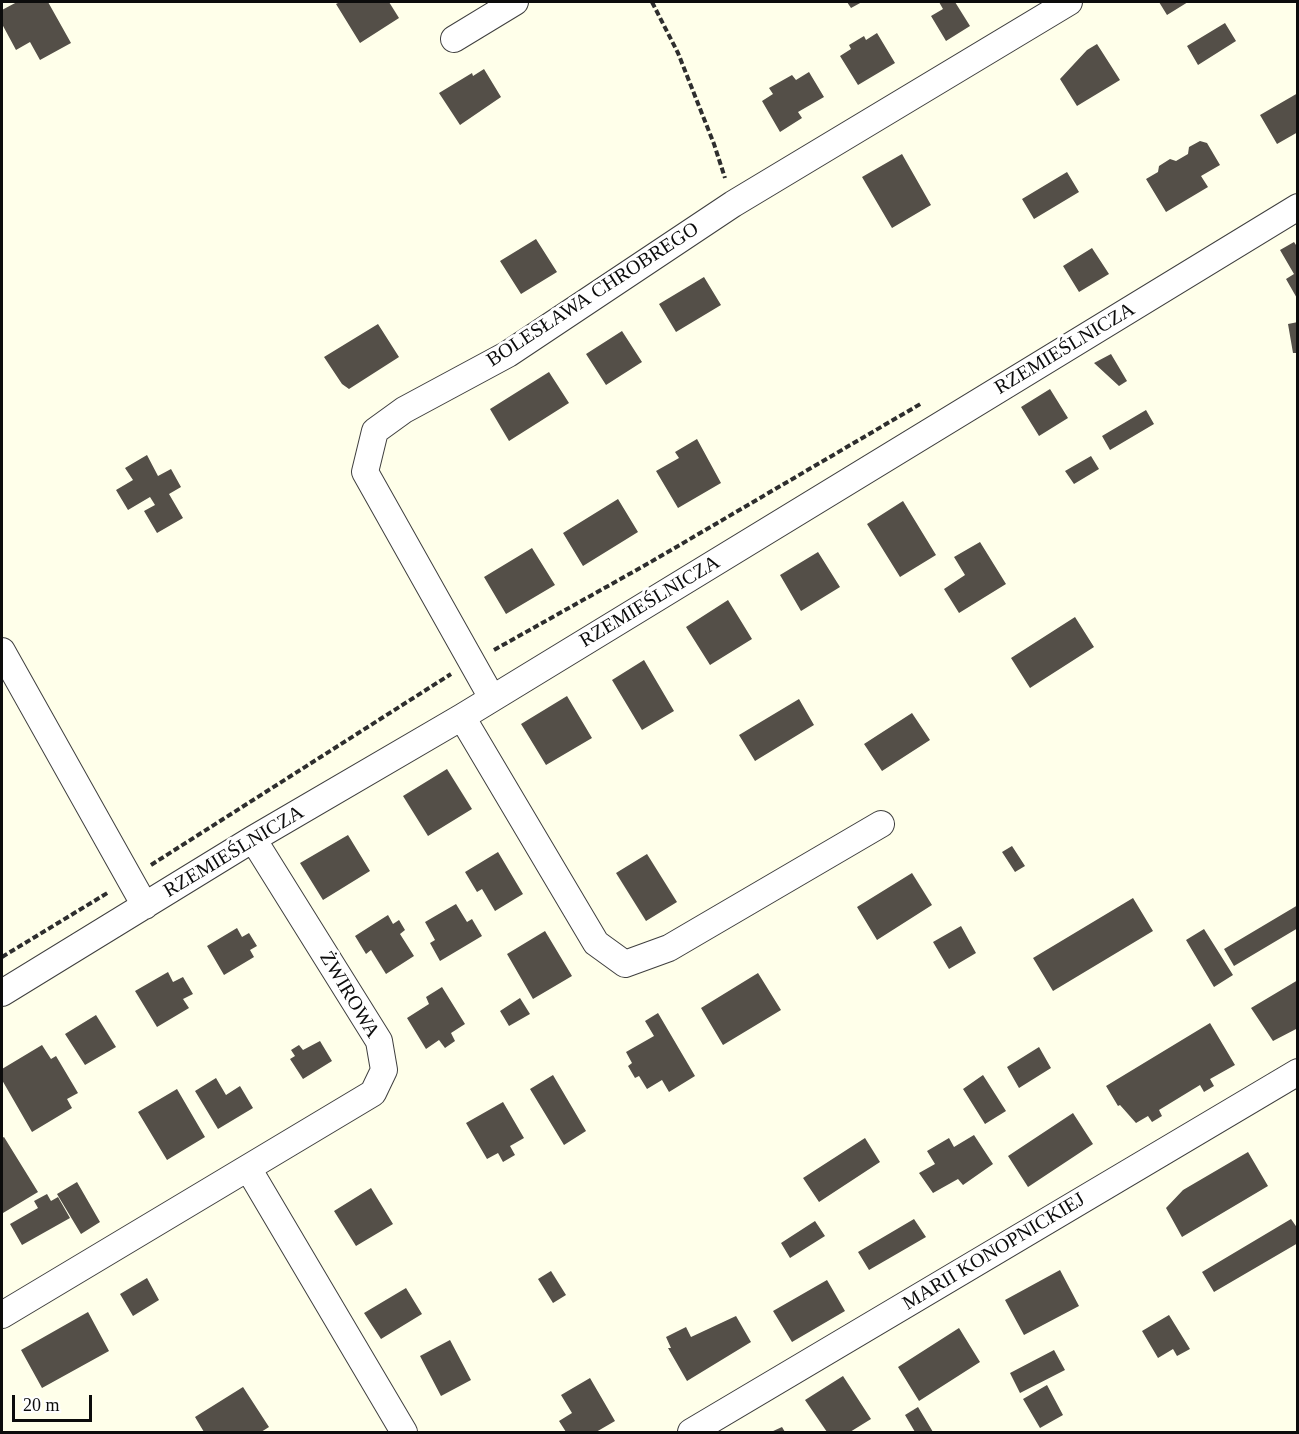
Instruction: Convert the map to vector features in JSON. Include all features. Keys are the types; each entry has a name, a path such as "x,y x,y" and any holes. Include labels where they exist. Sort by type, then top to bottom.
{"street":[{"path":"454,39 515,2"},
{"name":"BOLESŁAWA CHROBREGO","path":"492,698 365,471 375,431 404,410 508,354 733,204 1069,2"},
{"name":"RZEMIEŚLNICZA","path":"2,993 253,839 462,717 1298,207"},
{"path":"2,651 145,906"},
{"path":"462,717 596,943 625,964 669,948 881,824"},
{"name":"ŻWIROWA","path":"2,1315 373,1093 384,1070 379,1041 253,839"},
{"name":"MARII KONOPNICKIEJ","path":"691,1432 1298,1072"},
{"path":"248,1168 404,1432"}],"path":[{"path":"652,2 678,53 714,144 733,204"},
{"path":"2,957 472,662 649,563 926,401"}],"building":[{"path":"17,2 48,2 71,43 40,60 30,42 16,50 2,24 2,10"},
{"path":"340,2 389,2 399,18 360,43 336,4"},
{"path":"847,2 862,2 851,8"},
{"path":"939,2 955,2 970,26 946,41 931,16 943,9"},
{"path":"1159,2 1188,2 1167,15"},
{"path":"1225,23 1236,41 1198,65 1187,46"},
{"path":"877,33 895,63 858,85 840,56 851,49 849,45 864,36 866,40"},
{"path":"1097,44 1120,80 1077,106 1060,79 1087,50"},
{"path":"484,69 501,97 460,125 439,93 472,73 473,76"},
{"path":"809,72 824,97 798,112 802,118 780,132 762,101 773,94 769,88 792,75 796,80"},
{"path":"1298,93 1298,132 1277,144 1260,115"},
{"path":"1200,141 1207,143 1220,165 1201,176 1208,187 1166,212 1146,179 1158,172 1159,166 1170,159 1176,161 1188,154 1189,147"},
{"path":"902,154 931,205 892,228 862,177"},
{"path":"1067,172 1079,192 1034,219 1022,199"},
{"path":"536,239 557,272 521,294 500,261"},
{"path":"1294,242 1298,248 1298,300 1286,279 1294,274 1280,250"},
{"path":"1092,248 1109,274 1079,292 1063,266"},
{"path":"704,277 721,305 676,332 659,304"},
{"path":"1298,322 1298,353 1293,353 1288,324"},
{"path":"378,324 399,357 349,389 342,384 324,357"},
{"path":"622,331 642,362 606,385 586,354"},
{"path":"1111,354 1127,381 1119,386 1094,363"},
{"path":"549,372 569,403 509,441 490,409"},
{"path":"1050,389 1068,418 1039,436 1021,407"},
{"path":"1146,410 1154,424 1110,450 1102,436"},
{"path":"697,439 721,483 678,508 656,471 679,458 675,452"},
{"path":"147,455 158,476 171,469 181,487 169,494 183,518 157,533 144,511 155,505 150,497 128,510 116,490 133,480 125,468"},
{"path":"1091,456 1099,469 1074,484 1065,471"},
{"path":"618,499 638,532 583,566 563,533"},
{"path":"903,501 936,555 900,577 867,524"},
{"path":"980,542 1006,584 959,613 944,589 965,575 954,557"},
{"path":"532,548 555,585 506,614 484,577"},
{"path":"818,552 840,587 801,611 780,575"},
{"path":"728,600 752,639 710,665 686,627"},
{"path":"1075,617 1094,647 1030,688 1011,658"},
{"path":"644,660 674,711 642,730 612,680"},
{"path":"567,696 592,738 546,765 521,724"},
{"path":"799,699 814,725 755,761 739,735"},
{"path":"912,713 930,740 882,771 864,744"},
{"path":"447,769 472,809 428,836 403,796"},
{"path":"348,835 370,871 323,900 300,863"},
{"path":"1012,846 1025,866 1015,872 1002,852"},
{"path":"498,852 523,894 495,911 482,889 477,892 465,872"},
{"path":"647,854 677,902 646,921 616,873"},
{"path":"912,873 932,905 877,940 857,907"},
{"path":"1133,898 1153,931 1053,991 1033,958"},
{"path":"456,904 467,922 472,919 482,936 440,961 430,943 435,940 425,922"},
{"path":"1298,905 1298,928 1234,966 1224,949"},
{"path":"388,915 393,924 399,920 405,930 400,934 414,956 386,974 371,950 366,954 355,936"},
{"path":"961,926 976,953 949,969 933,942"},
{"path":"237,928 242,937 249,933 257,946 250,950 254,957 224,975 207,946"},
{"path":"1204,929 1233,975 1214,987 1186,940"},
{"path":"545,931 572,976 533,999 507,954"},
{"path":"168,972 173,982 183,977 193,994 183,999 189,1008 157,1027 135,991"},
{"path":"758,973 781,1010 723,1045 701,1008"},
{"path":"1298,980 1298,1028 1273,1041 1251,1008"},
{"path":"442,987 465,1024 451,1033 455,1041 445,1048 439,1040 426,1049 407,1018 429,1004 426,997"},
{"path":"520,998 530,1014 509,1026 500,1011"},
{"path":"658,1013 695,1076 669,1092 662,1080 647,1089 639,1076 635,1078 628,1066 632,1063 626,1052 654,1036 645,1021"},
{"path":"96,1015 116,1047 85,1065 65,1034"},
{"path":"1210,1023 1235,1065 1210,1079 1214,1086 1204,1092 1200,1085 1159,1110 1162,1116 1152,1122 1148,1116 1136,1123 1120,1105 1118,1106 1106,1086"},
{"path":"320,1041 332,1061 303,1079 290,1059 295,1056 291,1050 299,1045 303,1050"},
{"path":"42,1045 51,1059 56,1056 78,1093 67,1099 72,1108 32,1132 2,1080 2,1069"},
{"path":"1039,1047 1051,1068 1019,1088 1007,1067"},
{"path":"553,1075 586,1131 564,1145 530,1089"},
{"path":"983,1075 1006,1111 985,1124 963,1089"},
{"path":"216,1078 226,1095 240,1086 253,1108 218,1129 195,1091"},
{"path":"177,1089 205,1137 167,1160 138,1112"},
{"path":"503,1102 524,1138 510,1146 515,1155 503,1162 498,1153 487,1159 466,1123"},
{"path":"1073,1113 1093,1144 1028,1187 1008,1156"},
{"path":"974,1135 993,1164 963,1185 958,1179 933,1193 919,1173 935,1164 927,1151 949,1138 954,1147"},
{"path":"4,1137 38,1192 3,1213 2,1138"},
{"path":"865,1138 880,1162 819,1202 803,1178"},
{"path":"1248,1152 1268,1186 1182,1237 1166,1208 1183,1190"},
{"path":"77,1182 100,1222 81,1234 57,1194"},
{"path":"371,1188 393,1224 356,1246 334,1211"},
{"path":"47,1194 51,1201 58,1197 70,1218 22,1245 10,1224 38,1208 34,1201"},
{"path":"914,1219 926,1237 869,1270 858,1252"},
{"path":"1291,1219 1298,1229 1298,1243 1214,1292 1202,1272"},
{"path":"815,1221 825,1236 790,1258 781,1243"},
{"path":"1060,1270 1079,1306 1024,1335 1005,1300"},
{"path":"551,1271 566,1295 553,1303 538,1279"},
{"path":"147,1278 159,1300 133,1316 120,1294"},
{"path":"827,1280 845,1311 792,1342 773,1311"},
{"path":"406,1288 422,1314 381,1339 364,1313"},
{"path":"88,1312 109,1351 42,1388 21,1350"},
{"path":"1169,1315 1190,1349 1177,1356 1173,1349 1158,1358 1142,1331"},
{"path":"736,1316 751,1342 687,1381 668,1348 671,1348 666,1337 686,1327 691,1337"},
{"path":"959,1328 980,1362 919,1401 898,1367"},
{"path":"450,1340 471,1380 441,1396 420,1356"},
{"path":"1054,1350 1065,1370 1020,1393 1010,1373"},
{"path":"843,1376 871,1419 850,1432 827,1432 805,1400"},
{"path":"590,1378 615,1421 596,1432 566,1432 559,1421 572,1413 561,1395"},
{"path":"1047,1385 1063,1415 1040,1428 1023,1399"},
{"path":"243,1387 269,1427 261,1432 204,1432 195,1417"},
{"path":"918,1407 933,1432 915,1432 905,1415"},
{"path":"782,1427 785,1432 771,1432"}]}
